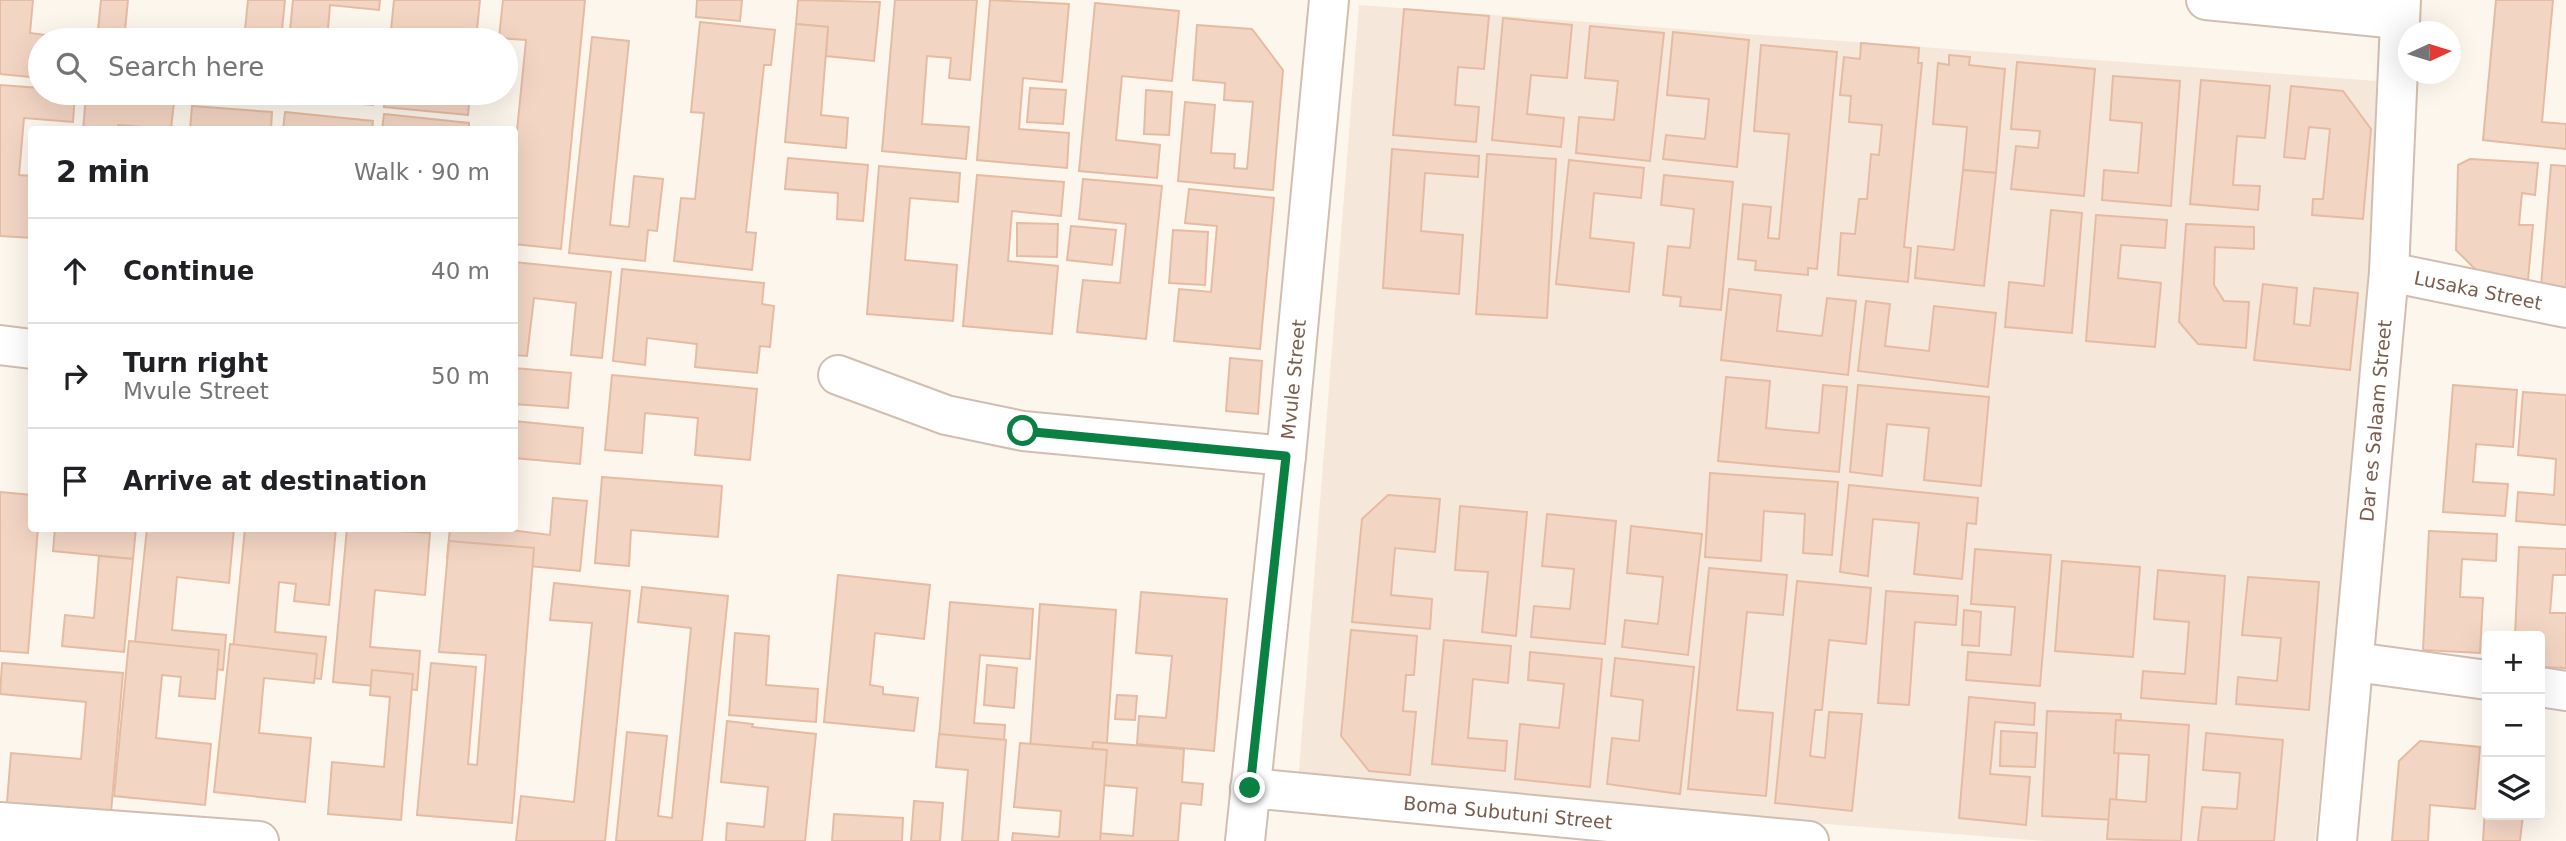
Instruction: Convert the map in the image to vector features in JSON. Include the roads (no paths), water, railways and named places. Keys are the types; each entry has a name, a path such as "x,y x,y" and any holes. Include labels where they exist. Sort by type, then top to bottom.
{"street":[{"name":"Mvule Street","path":"1245,841 1286,456 1329,0"},
{"path":"2206,0 2400,9"},
{"name":"Dar es Salaam Street","path":"2337,841 2389,272 2400,9"},
{"name":"Lusaka Street","path":"2389,272 2566,309"},
{"path":"0,345 28,348"},
{"path":"838,375 946,415 1023,431 1286,456"},
{"path":"2355,662 2482,679"},
{"path":"2545,688 2566,691"},
{"name":"Boma Subutuni Street","path":"1250,788 1809,841"},
{"path":"0,822 260,841"}]}
